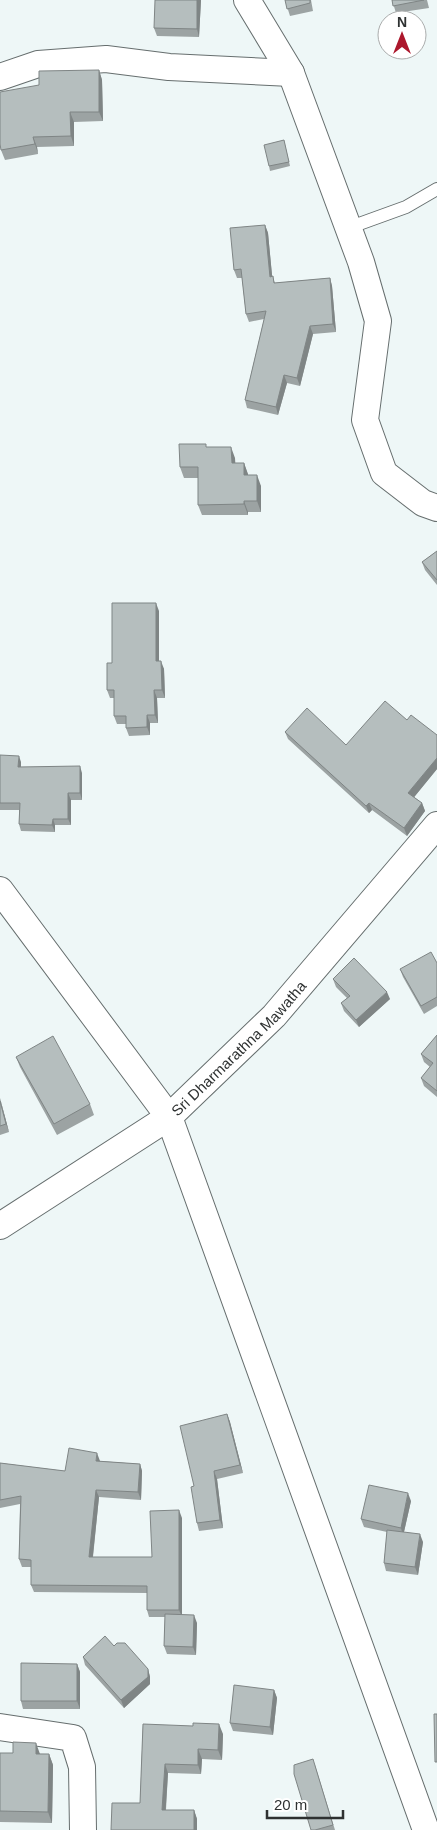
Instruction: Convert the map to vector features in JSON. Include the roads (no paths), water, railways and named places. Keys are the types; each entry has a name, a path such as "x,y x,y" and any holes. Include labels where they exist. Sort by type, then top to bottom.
{"street":[{"path":"247,0 291,73 360,262 378,321 365,420 384,473 424,503 437,508"},
{"path":"0,77 38,64 106,59 169,67 291,73"},
{"name":"Sri Dharmarathna Mawatha","path":"0,1226 169,1117 274,1016 437,825"},
{"path":"0,890 169,1117 426,1830"},
{"path":"0,1727 73,1738 82,1767 83,1830"}],"lane":[{"path":"348,228 406,207 437,189"}]}
